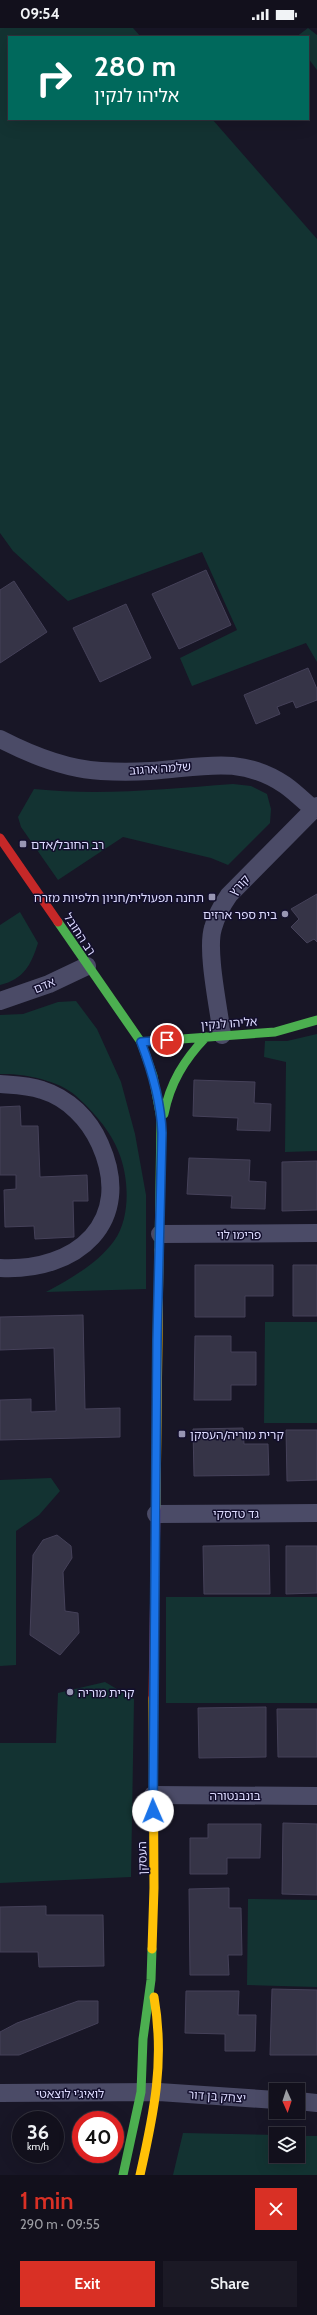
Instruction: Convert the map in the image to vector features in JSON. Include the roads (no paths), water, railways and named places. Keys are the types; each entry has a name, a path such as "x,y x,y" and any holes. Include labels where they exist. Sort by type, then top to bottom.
{"street":[{"name":"שלמה ארגוב","path":"0,739 24,751 62,765 100,771 149,771 216,764 248,768 286,786 315,808"},
{"name":"קורץ","path":"214,1036 211,952 213,927 220,909 229,895 315,808"},
{"name":"רב החובל","path":"0,838 87,966 141,1042"},
{"name":"אדם","path":"0,1001 50,984 87,966"},
{"name":"אליהו לנקין","path":"141,1042 275,1032 317,1020"},
{"path":"162,1133 170,1087 189,1054 214,1036"},
{"name":"העסקן","path":"123,2175 141,2092 143,2039 151,1980 154,1888 153,1795 162,1133 160,1106 153,1076 141,1042"},
{"path":"0,1084 26,1086 43,1090 62,1099 78,1112 91,1125 107,1159 111,1184 109,1202 104,1218 96,1234 84,1245 69,1256 51,1264 33,1268 0,1268"},
{"name":"פרימו לוי","path":"160,1234 317,1233"},
{"name":"גד טדסקי","path":"156,1514 317,1513"},
{"name":"בונבנטורה","path":"153,1795 317,1796"},
{"name":"העסקן","path":"140,2175 159,2092 160,2031 151,1980"},
{"name":"יצחק בן דור","path":"141,2092 269,2100"},
{"name":"לואיג'י לוצאטי","path":"0,2093 141,2092"},
{"path":"305,2102 317,2103"}],"place":[{"name":"רב החובל/אדם","path":"23,844"},
{"name":"תחנה תפעולית/חניון תלפיות מזרח","path":"212,897"},
{"name":"בית ספר ארזים","path":"285,914"},
{"name":"קרית מוריה/העסקן","path":"182,1434"},
{"name":"קרית מוריה","path":"70,1692"}]}
